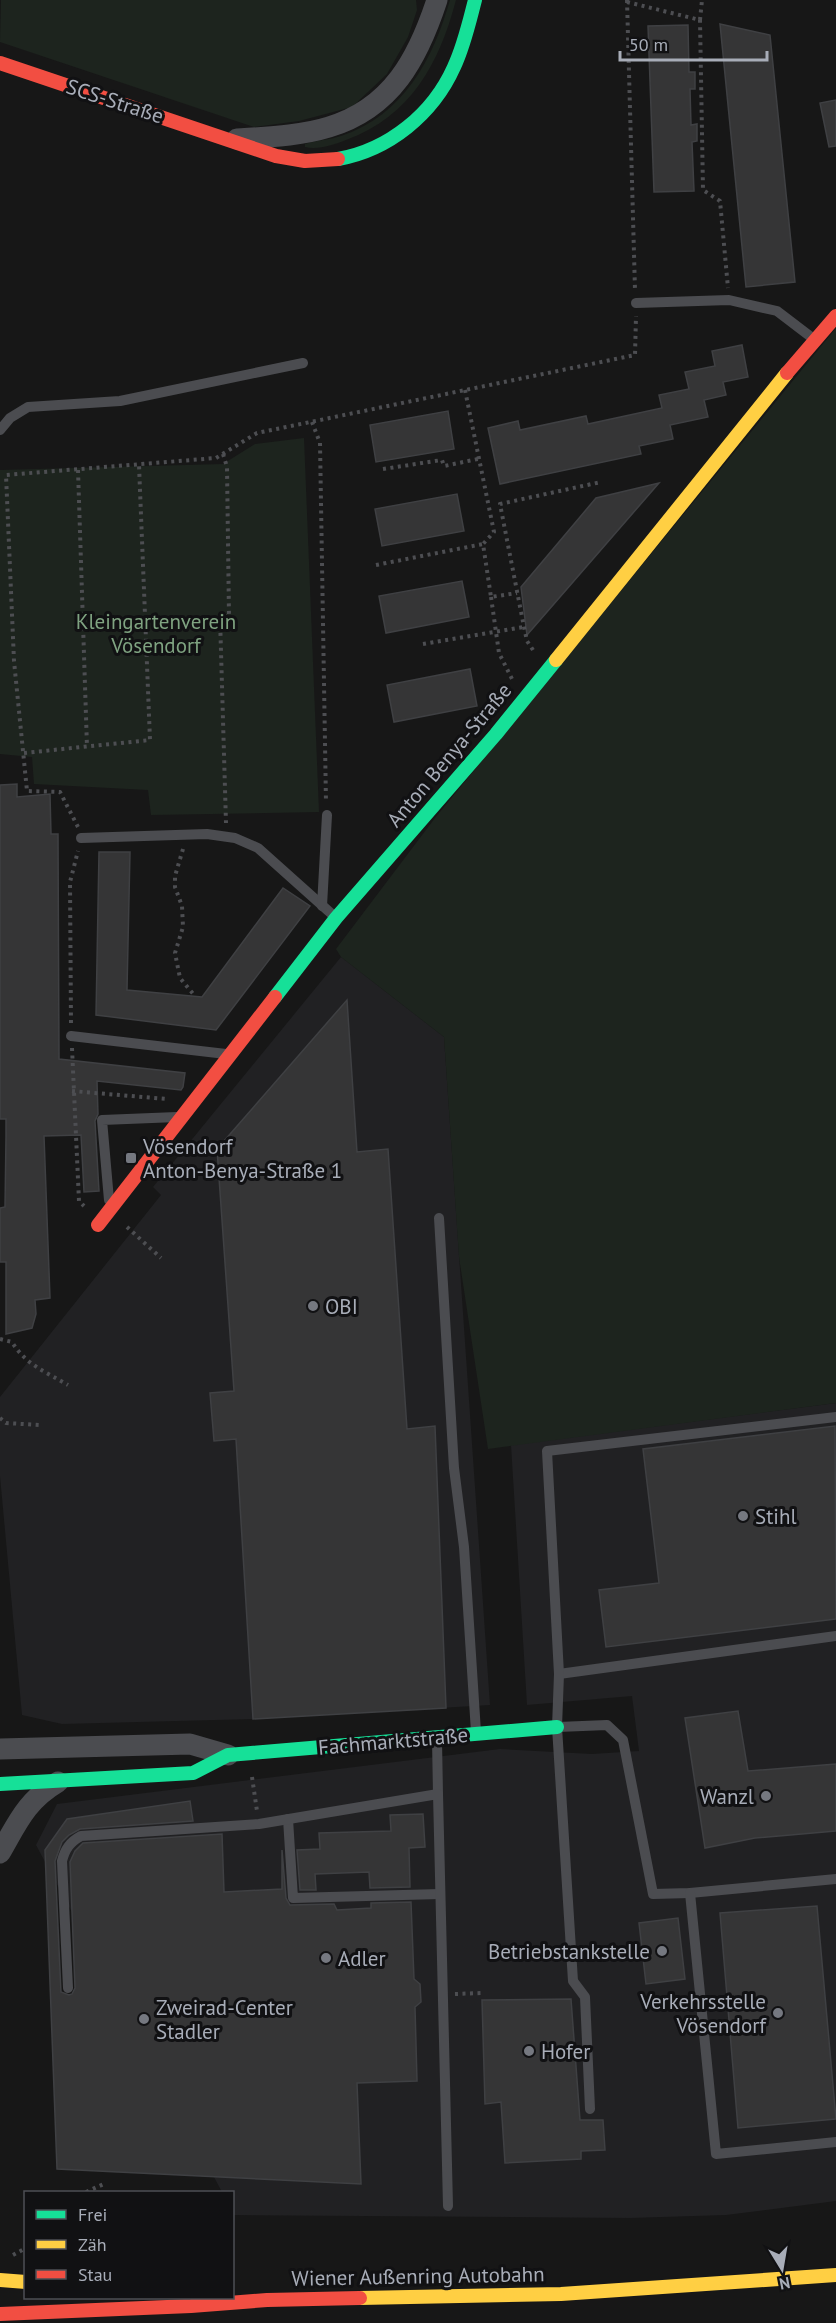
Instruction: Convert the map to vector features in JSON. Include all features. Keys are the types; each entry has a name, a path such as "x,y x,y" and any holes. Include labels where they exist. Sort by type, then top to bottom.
{"main road":[{"name":"SCS-Straße","path":"0,63 231,139 264,153 308,161 340,158 379,146 419,118 435,100 449,79 463,46 475,0"},
{"name":"Anton Benya-Straße","path":"98,1225 336,918 527,696 766,397 836,316"},
{"name":"Fachmarktstraße","path":"0,1784 193,1773 228,1755 557,1727"},
{"name":"Wiener Außenring Autobahn","path":"0,2314 191,2306 267,2300 561,2294 836,2275"},
{"path":"0,2280 24,2282"},
{"path":"0,2290 24,2291"},
{"path":"234,2298 267,2300"}],"street":[{"name":"SCS-Straße","path":"426,33 428,0"},
{"name":"SCS-Straße","path":"231,139 301,133 328,128 378,103 413,59 426,33 437,0"},
{"name":"Fachmarktstraße","path":"0,1749 190,1744 228,1755"},
{"path":"0,1853 25,1809 40,1793 58,1782"}],"lane":[{"path":"636,303 729,300 777,311 815,340"},
{"path":"0,430 5,416 28,407 120,401 303,363"},
{"path":"322,906 327,815"},
{"path":"81,838 189,835 235,838 258,848 336,918"},
{"path":"71,1036 229,1054"},
{"path":"109,1210 102,1120 183,1117"},
{"path":"439,1218 454,1468 464,1547 476,1733"},
{"path":"590,2109 585,1997 573,1981 557,1727 559,1674 547,1451 836,1417"},
{"path":"559,1674 836,1636"},
{"path":"557,1727 607,1725 623,1740 653,1894 690,1893 836,1879"},
{"path":"436,1737 448,2206"},
{"path":"68,1988 62,1861 65,1850 72,1841 81,1836 259,1824 438,1794"},
{"path":"288,1819 293,1898 440,1894"},
{"path":"690,1893 716,2154 836,2142"}],"path":[{"path":"702,0 700,20 703,190 720,201 729,300"},
{"path":"81,838 76,820 60,792 27,791 14,661 6,475 216,458 257,433 635,355 636,303 627,1 700,20"},
{"path":"376,565 483,544 494,532 465,390"},
{"path":"312,422 320,443 327,815"},
{"path":"223,454 227,467 229,616 220,617 227,837"},
{"path":"383,469 442,460 444,466 478,459"},
{"path":"24,753 150,740 139,465"},
{"path":"78,470 87,747"},
{"path":"548,670 527,641 500,504 601,482"},
{"path":"483,544 499,653 508,674 527,696"},
{"path":"490,597 517,593"},
{"path":"423,644 524,627"},
{"path":"189,835 175,876 175,887 182,906 183,927 175,953 180,978 194,995"},
{"path":"72,1091 194,1101"},
{"path":"109,1210 161,1258"},
{"path":"0,1340 12,1342 29,1364 68,1385"},
{"path":"0,1418 6,1423 39,1425"},
{"path":"255,1799 256,1807"},
{"path":"468,1994 481,1993"},
{"path":"90,2191 106,2184"}],"shaded area":[{"path":"341,957 444,1037 490,1705 253,1719 62,1724 22,1715 0,1476 0,1397 161,1195 153,1187"},
{"path":"836,1403 836,2201 726,2215 630,2218 234,2215 234,2191 221,2191 36,1845 57,1804 500,1749 592,1754 639,1751 632,1696 527,1705 511,1445"}],"green space":[{"path":"1,0 416,0 417,10 408,37 387,74 352,107 299,121 254,127 0,42"},
{"path":"450,0 456,0 441,46 419,85 405,102 369,130 331,145 305,147 305,144 341,136 363,127 399,99 425,63 435,43"},
{"path":"836,328 836,1403 488,1449 459,1257 444,1037 341,957 336,949 435,818"},
{"name":"Kleingartenverein Vösendorf","path":"304,438 319,812 151,815 148,790 34,784 32,757 0,754 0,470 223,464 255,444"}],"building":[{"path":"720,24 770,35 795,282 746,287"},
{"path":"688,25 689,72 695,72 695,89 690,89 691,125 697,124 697,141 692,142 694,191 654,192 648,26"},
{"path":"836,100 836,146 829,147 820,103"},
{"path":"742,345 748,377 723,382 726,395 704,400 708,417 670,425 673,439 639,446 641,454 500,484 488,428 518,421 520,430 586,416 588,424 662,408 659,395 689,389 685,372 715,366 712,351"},
{"path":"448,411 454,449 376,462 370,425"},
{"path":"659,483 527,635 521,587 596,498"},
{"path":"457,494 464,531 382,546 375,509"},
{"path":"462,581 469,617 386,633 379,596"},
{"path":"470,669 477,706 394,722 387,685"},
{"path":"17,784 17,797 50,794 51,834 58,834 59,1059 185,1073 181,1090 97,1081 98,1114 95,1121 99,1191 84,1192 81,1135 44,1136 50,1298 35,1300 36,1314 32,1328 6,1334 6,1262 0,1262 0,1208 5,1207 6,1119 0,1119 0,785"},
{"path":"99,852 130,852 127,990 202,997 283,888 310,906 216,1030 96,1015"},
{"name":"OBI","path":"347,1000 357,1152 388,1149 407,1429 435,1426 446,1708 253,1719 236,1439 214,1441 210,1393 234,1391 217,1149"},
{"name":"Stihl","path":"835,1426 836,1619 606,1647 599,1590 659,1583 643,1449"},
{"name":"Wanzl","path":"738,1711 748,1771 836,1764 836,1831 755,1838 705,1848 685,1718"},
{"path":"190,1801 193,1821 80,1829 62,1842 55,1861 61,1992 69,1995 75,1988 70,1862 75,1851 83,1843 222,1834 224,1892 282,1889 282,1850 286,1898 290,1905 334,1904 337,1910 371,1908 371,1903 411,1902 414,1979 420,1984 421,2002 415,2007 417,2081 357,2083 361,2184 57,2169 45,1850 67,1819"},
{"path":"423,1814 425,1847 409,1848 410,1887 370,1888 369,1872 315,1874 316,1890 300,1890 297,1850 320,1849 319,1833 391,1831 390,1815"},
{"name":"Verkehrsstelle Vösendorf","path":"817,1906 836,2119 738,2128 720,1913"},
{"name":"Betriebstankstelle","path":"678,1918 685,1979 646,1984 639,1923"},
{"name":"Hofer","path":"571,1999 580,2120 603,2120 605,2150 581,2151 581,2159 505,2163 501,2102 485,2104 482,2000"}],"traffic: fast":[{"path":"338,159 357,154 392,138 422,114 445,84 458,59 475,0"},
{"path":"275,997 336,918 496,734 556,660"},
{"path":"0,1784 193,1773 228,1755 557,1727"}],"traffic: slow":[{"path":"556,660 787,373"},
{"path":"360,2298 561,2294 836,2275"},
{"path":"0,2280 24,2282"}],"traffic: jam":[{"path":"0,63 276,156 305,161 338,159"},
{"path":"787,373 836,316"},
{"path":"98,1225 275,997"},
{"path":"0,2314 191,2306 267,2300 360,2298"}],"place":[{"name":"Vösendorf Anton-Benya-Straße 1","path":"131,1158"},
{"name":"OBI","path":"313,1306"},
{"name":"Stihl","path":"743,1516"},
{"name":"Wanzl","path":"766,1796"},
{"name":"Betriebstankstelle","path":"662,1951"},
{"name":"Adler","path":"326,1958"},
{"name":"Verkehrsstelle Vösendorf","path":"778,2013"},
{"name":"Zweirad-Center Stadler","path":"144,2019"},
{"name":"Hofer","path":"529,2051"}]}
